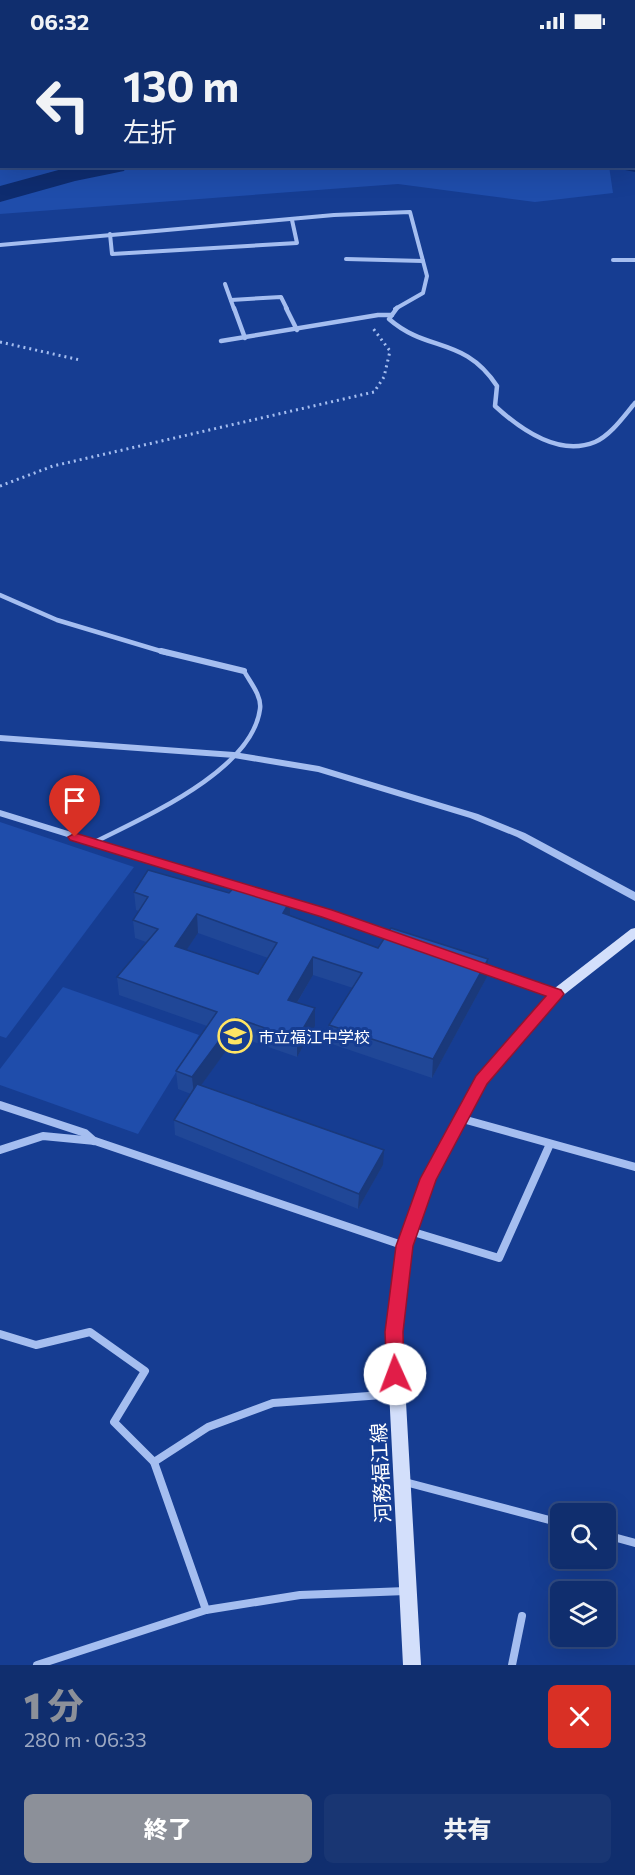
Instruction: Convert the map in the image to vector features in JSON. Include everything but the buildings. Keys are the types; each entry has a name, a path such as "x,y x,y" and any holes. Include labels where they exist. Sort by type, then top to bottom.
{"main road":[{"name":"河務福江線","path":"412,1665 394,1332 407,1238 428,1179 459,1118 489,1071 556,994 635,932"}],"street":[{"path":"0,244 410,212 427,276 423,293 396,308 389,319 396,327 417,338 453,350 482,366 497,386 495,406 508,419 559,447 595,442 635,403"},
{"path":"110,234 112,254 297,243 292,220"},
{"path":"346,259 423,261"},
{"path":"613,260 635,260"},
{"path":"225,284 245,338"},
{"path":"231,300 281,297 297,330"},
{"path":"221,341 364,317 392,315"},
{"path":"627,412 635,411"},
{"path":"0,595 72,624 150,648 244,672"},
{"path":"0,738 234,755 319,769 474,816 521,835 635,897"},
{"path":"0,813 249,890"},
{"path":"272,897 404,940"},
{"path":"469,963 556,994"},
{"path":"0,1105 85,1133 95,1142"},
{"path":"459,1118 635,1167"},
{"path":"0,1150 43,1136 95,1142 407,1238 499,1258 550,1144"},
{"path":"0,1334 36,1345 90,1332 146,1371 114,1422 154,1462 207,1610"},
{"path":"154,1462 208,1427 273,1403 396,1394"},
{"path":"401,1480 550,1520"},
{"path":"616,1538 635,1543"},
{"path":"37,1665 207,1610 300,1595 407,1591"},
{"path":"512,1665 522,1616"}],"lane":[{"path":"93,843 188,793 234,755 255,734 261,707 244,672"}],"path":[{"path":"0,486 53,466 374,392 384,377 390,351 364,317"},
{"path":"0,342 80,360"}],"shaded area":[{"path":"0,168 609,168 613,193 535,202 398,184 0,214"},
{"path":"0,822 134,867 6,1038 0,1036"},
{"path":"63,987 199,1035 138,1134 0,1085 0,1069"}],"waterway":[{"path":"0,194 72,174 104,168"}],"place":[{"name":"市立福江中学校","path":"235,1036"}],"route":[{"path":"75,837 327,914 556,994 482,1080 448,1138 428,1179 405,1246 394,1332 395,1374"}]}
